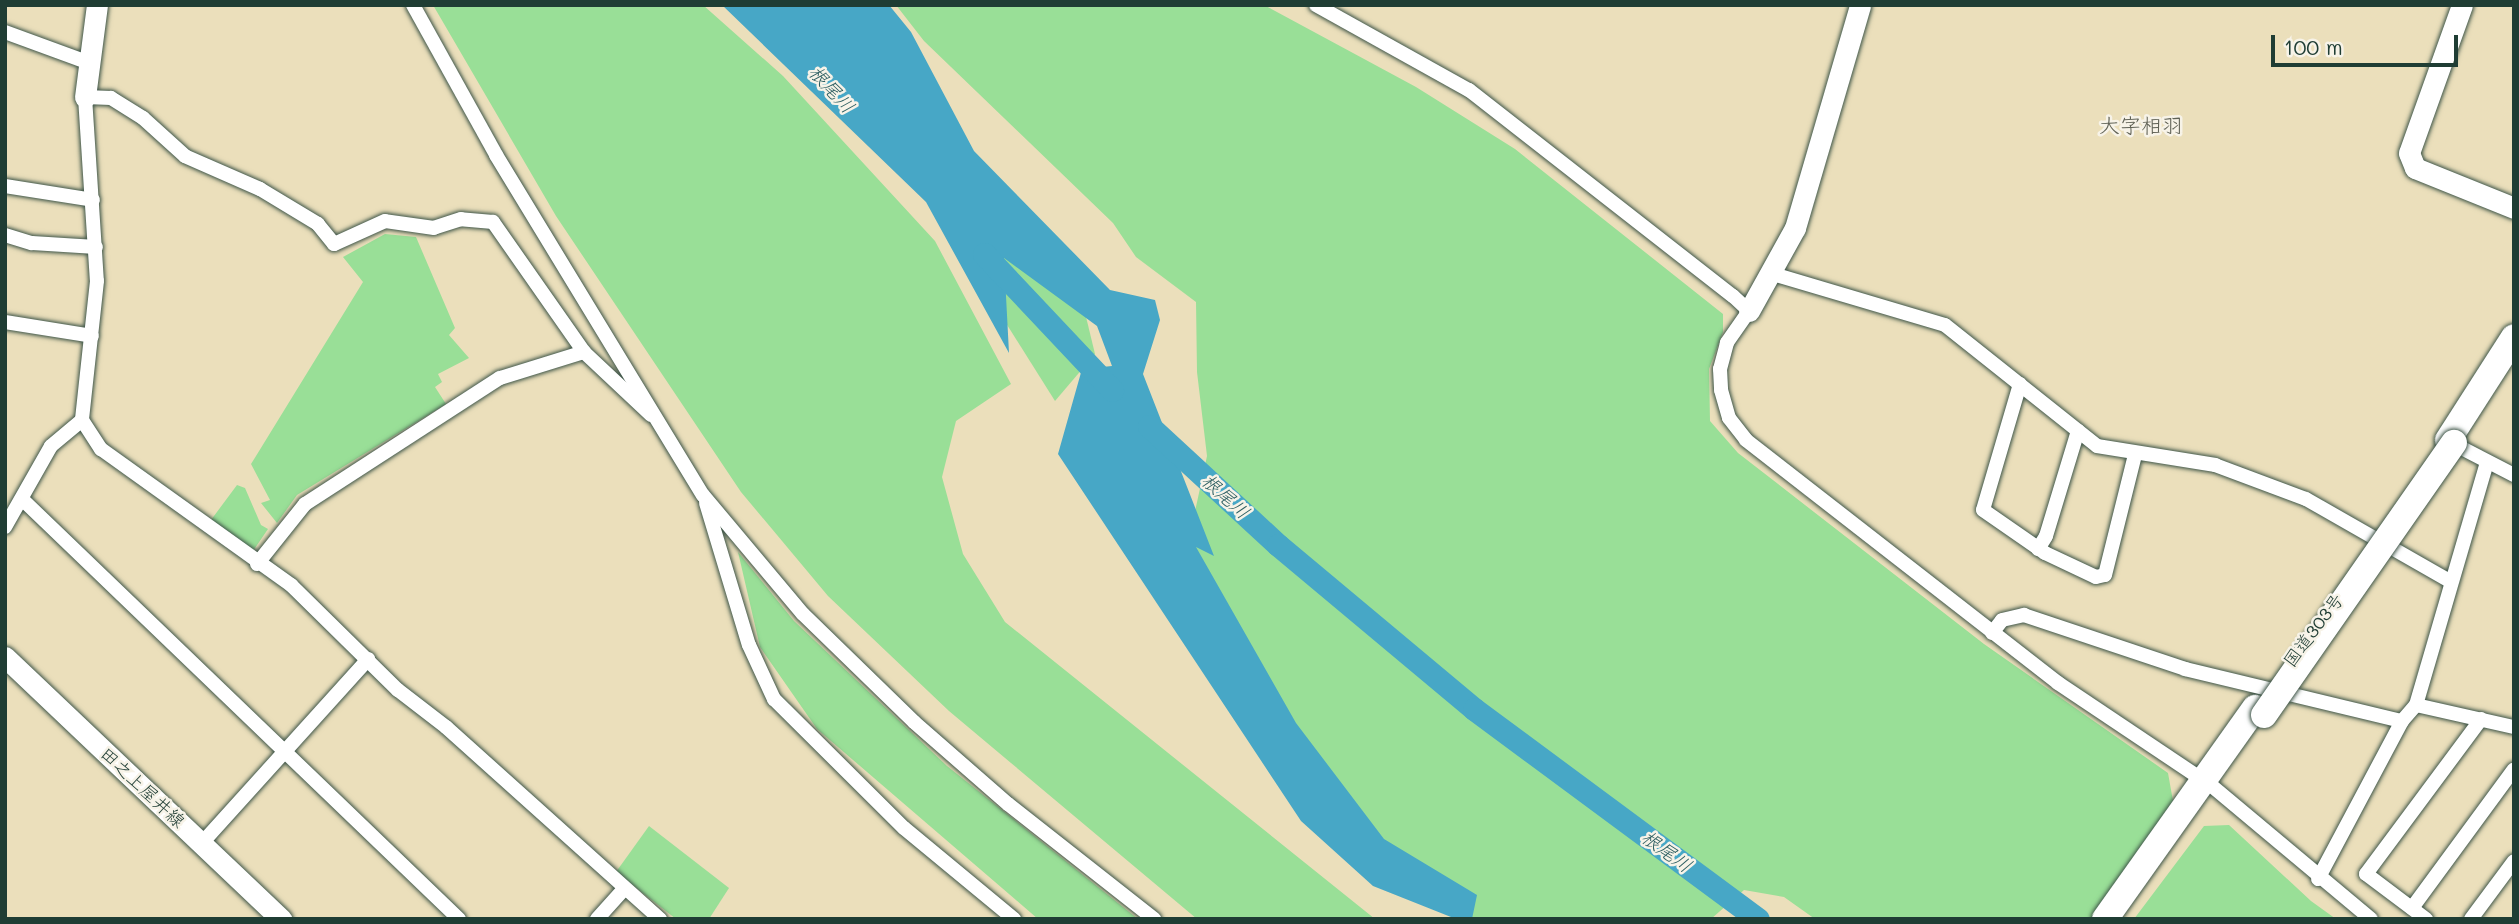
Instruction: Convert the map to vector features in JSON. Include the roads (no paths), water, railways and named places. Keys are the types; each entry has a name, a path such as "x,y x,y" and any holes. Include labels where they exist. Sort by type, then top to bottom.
{"highway":[{"name":"国道303号","path":"2451,442 2514,337"},
{"name":"国道303号","path":"2105,919 2200,794 2514,358"},
{"name":"国道303号","path":"2120,919 2200,794"}],"street":[{"path":"97,5 86,62 85,97 96,247 92,335 82,420 102,449 257,564 291,585 368,659 623,890 660,919"},
{"path":"413,5 651,415 703,495 803,614 914,722 1008,804 1154,919"},
{"path":"1315,5 1469,90 1518,124 1749,311"},
{"path":"1860,5 1808,191 1773,274 1727,344 1720,369 1729,418 1746,440 1992,633 2200,794 2371,919"},
{"path":"2462,5 2409,153 2415,169 2514,208"},
{"path":"5,32 86,62"},
{"path":"85,97 111,98 143,118 185,156 260,189 318,224 334,244 385,221 434,228 461,219 492,222 584,352 651,415"},
{"path":"5,186 93,200"},
{"path":"5,235 32,243 96,247"},
{"path":"1773,274 1945,325 2097,446 2135,455 2178,456 2215,465 2306,499 2450,580"},
{"path":"5,322 92,335"},
{"path":"257,564 305,504 500,378 584,352"},
{"path":"2020,384 1983,510 2038,549 2096,577 2105,575 2135,455"},
{"path":"5,527 23,500 51,446 82,420"},
{"path":"2038,549 2046,536 2078,431"},
{"path":"2451,442 2514,475"},
{"path":"2318,879 2402,721 2416,705 2450,580 2487,462"},
{"path":"703,495 749,645 774,699 904,828 1004,916"},
{"path":"23,500 459,919"},
{"path":"1992,633 2002,620 2024,615 2185,669 2402,721"},
{"name":"田之上屋井線","path":"5,657 281,919"},
{"path":"202,843 368,659"},
{"path":"2416,705 2514,727"},
{"path":"2426,919 2366,874 2481,719"},
{"path":"2412,908 2514,769"},
{"path":"2471,919 2514,861"},
{"path":"597,919 623,890"}],"water":[{"path":"722,5 889,5 911,32 974,151 1110,290 1155,300 1160,320 1143,374 1214,556 1196,547 1296,723 1384,839 1477,895 1472,919 1456,919 1373,886 1301,821 1058,454 1082,369 1112,366 1097,326 1004,258 1009,353 926,202"}],"waterway":[{"name":"根尾川","path":"984,254 1112,390"},
{"name":"根尾川","path":"1149,426 1278,545 1474,709 1758,919"}],"district":[{"name":"大字相羽","path":"2141,125"}]}
